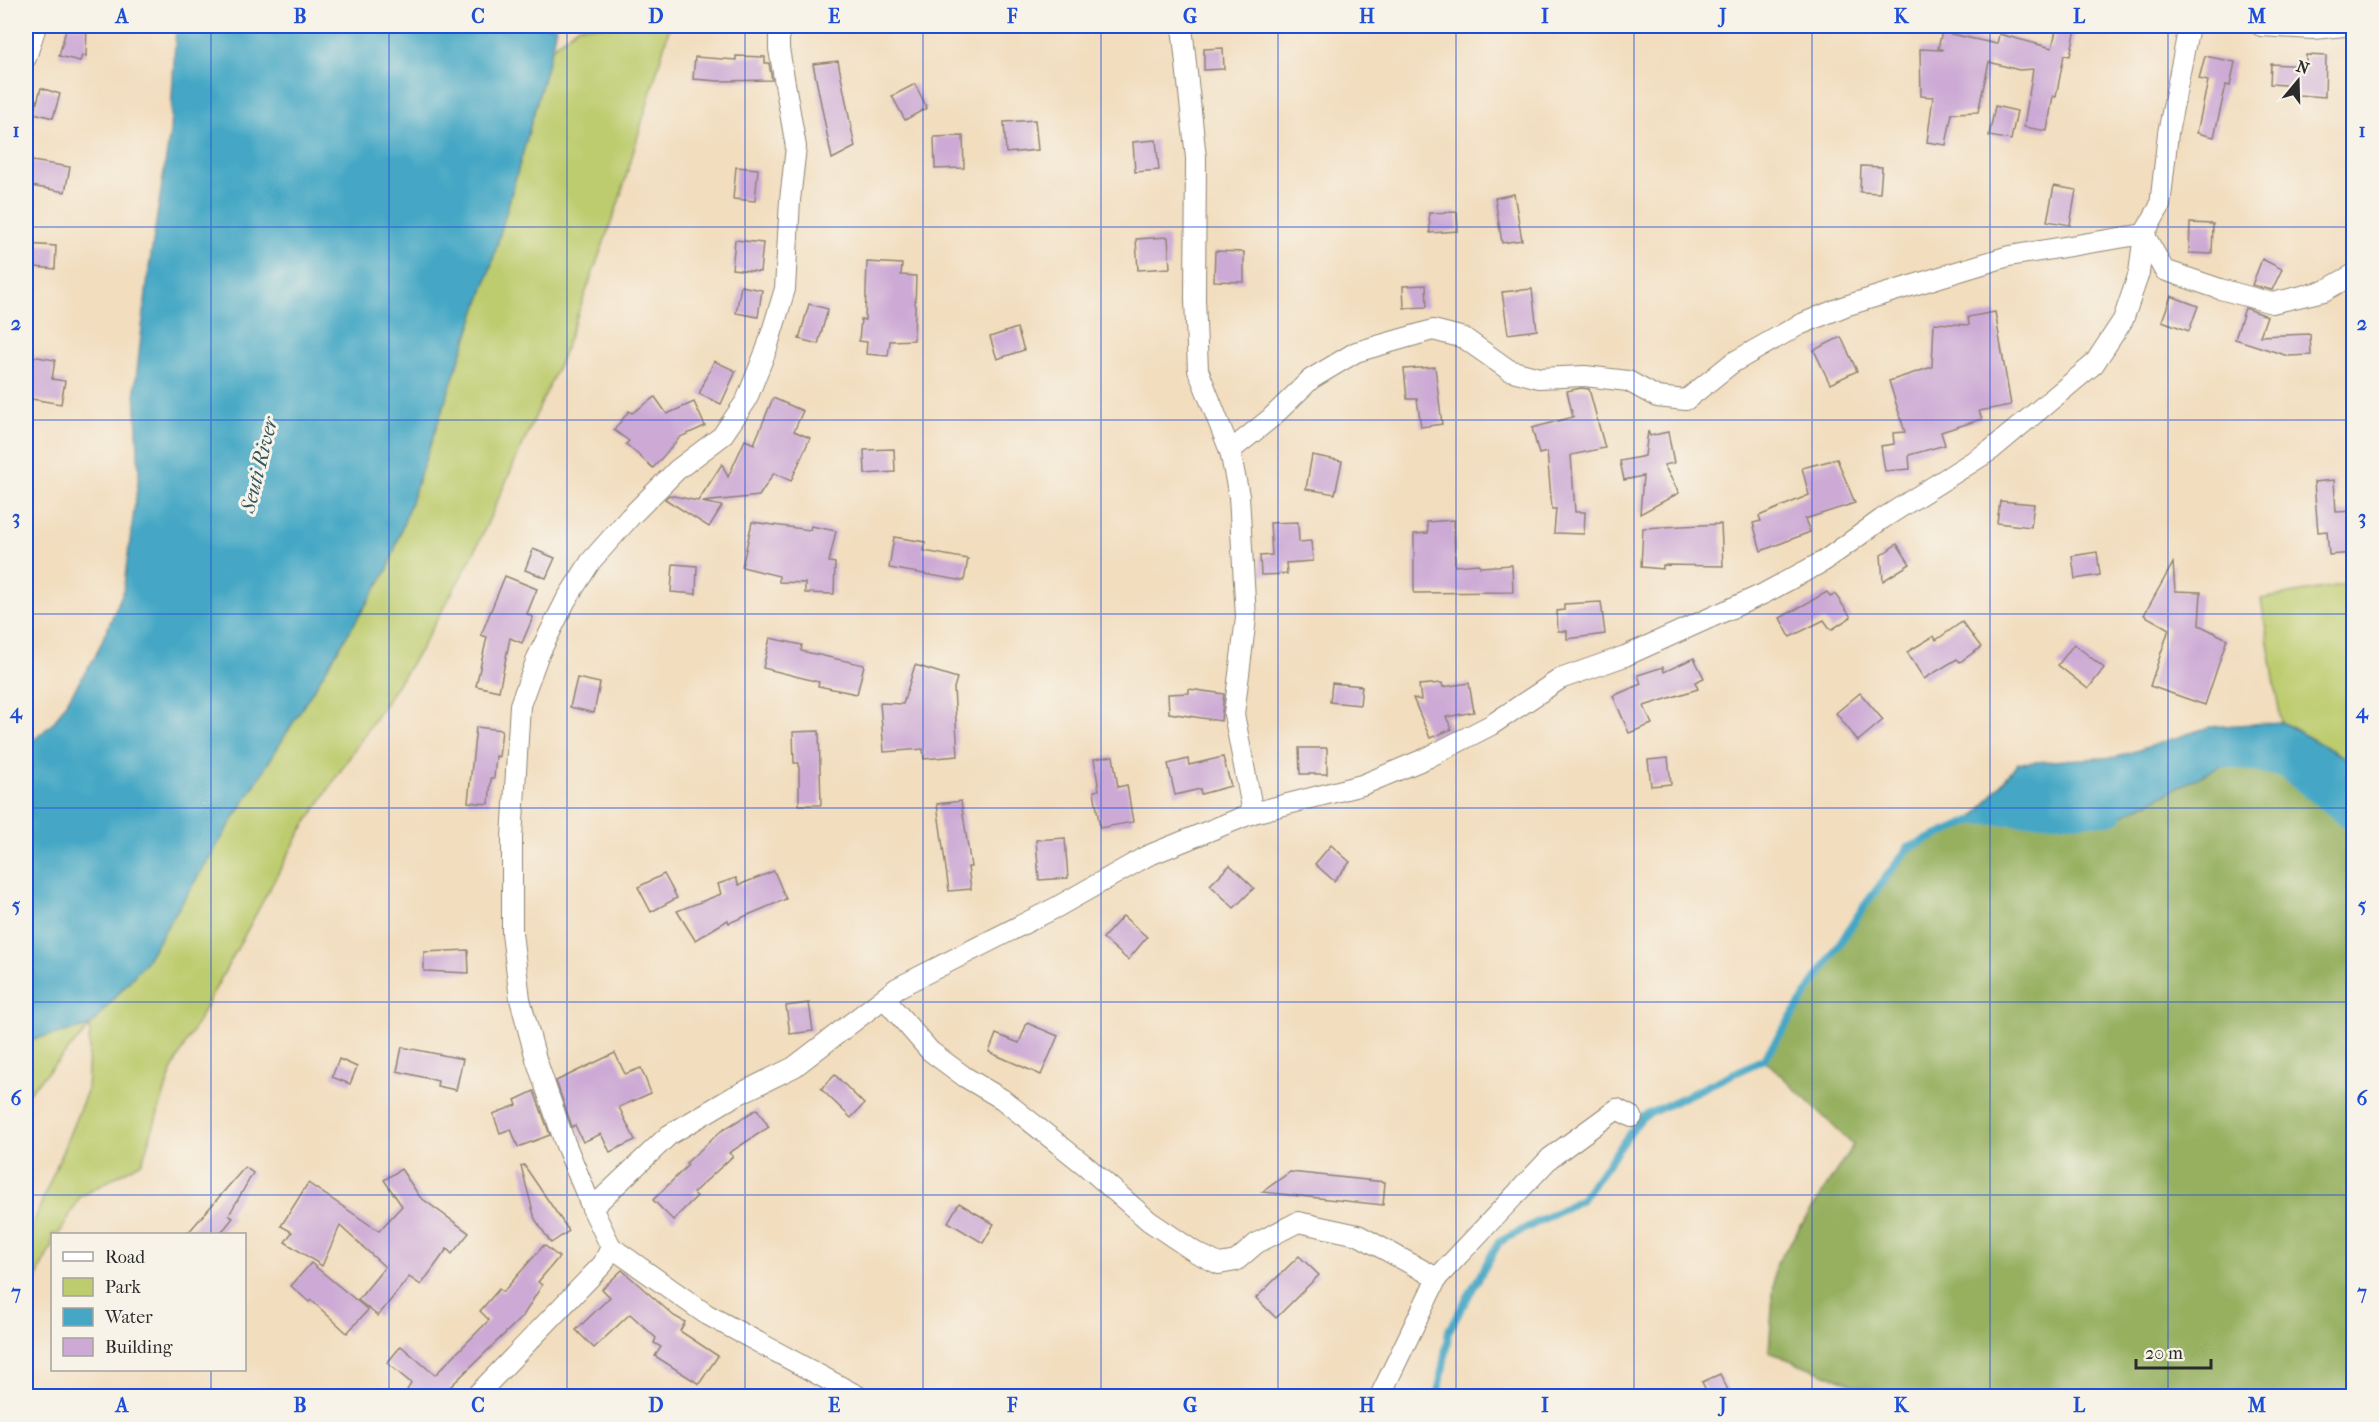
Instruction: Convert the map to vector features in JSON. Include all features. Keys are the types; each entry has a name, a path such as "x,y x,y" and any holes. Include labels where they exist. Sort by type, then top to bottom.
{"street":[{"path":"26,58 36,26"},
{"path":"779,26 779,49 796,147 790,200 785,289 767,348 746,401 722,436 677,470 630,517 591,561 566,600 538,656 520,705 512,838 514,962 520,999 536,1059 565,1143 611,1247 706,1314 858,1396"},
{"path":"1182,26 1196,158 1195,299 1198,370 1230,451 1239,496 1246,618 1234,714 1254,813"},
{"path":"592,1208 669,1135 733,1097 794,1066 897,988 1057,907 1147,856 1254,813 1362,785 1427,758 1491,725 1560,679 1625,656 1762,594 1824,561 1882,519 1991,450 2094,364 2122,320 2139,273 2144,234 2160,206 2168,133 2189,26"},
{"path":"2261,26 2313,29 2345,26"},
{"path":"1230,451 1271,418 1311,379 1356,352 1433,330 1464,338 1509,370 1539,378 1585,376 1628,381 1657,397 1686,400 1732,363 1799,325 1845,306 2009,256 2144,234"},
{"path":"2144,234 2164,270 2220,289 2272,303 2324,291 2354,274"},
{"path":"884,998 930,1051 965,1077 1002,1100 1149,1221 1195,1252 1219,1264 1236,1261 1257,1243 1298,1222 1358,1235 1437,1278"},
{"path":"1380,1396 1437,1278 1550,1158 1617,1109 1632,1117"},
{"path":"476,1396 603,1264 611,1247"}],"green space":[{"path":"579,26 670,26 619,201 562,357 474,553 420,650 301,831 173,1067 142,1162 80,1197 60,1233 51,1233 51,1248 40,1269 26,1310 26,1241 87,1091 90,1027 26,1095 26,1041 90,1026 144,964 388,569 490,270 552,48"},
{"path":"2354,583 2353,762 2281,722 2261,599"},
{"path":"2227,763 2281,773 2345,823 2353,825 2353,1396 1883,1396 1769,1352 1775,1266 1853,1145 1764,1059 1863,908 1908,848 1976,821 2111,821"}],"water":[{"name":"Seuti River","path":"176,26 556,26 552,48 490,270 388,569 144,964 90,1026 26,1041 26,747 54,722 95,657 123,592 139,474 135,388 149,268 170,132"},
{"path":"2281,722 2353,762 2353,825 2345,823 2281,773 2227,763 2111,821 1971,821 2018,763 2117,757 2209,727"}],"building":[{"path":"67,26 87,26 86,56 82,55 80,61 59,56"},
{"path":"2057,26 2076,29 2070,56 2064,55 2047,131 2024,127 2033,69 2019,70 1989,62 1978,112 1952,113 1946,145 1927,142 1933,97 1921,96 1920,49 1943,50 1938,48 1942,32 1997,44 1999,34 2052,48"},
{"path":"1223,48 1224,69 1204,70 1204,49"},
{"path":"2306,55 2326,56 2325,97 2284,94 2285,85 2270,84 2271,64 2306,66"},
{"path":"736,56 765,57 765,63 769,63 772,80 693,79 695,57 736,60"},
{"path":"2205,56 2235,62 2230,86 2226,85 2214,137 2197,133 2208,81 2199,79"},
{"path":"838,61 855,147 832,159 813,64"},
{"path":"915,84 927,108 905,120 892,96"},
{"path":"41,88 60,94 53,118 34,113"},
{"path":"1995,106 2017,111 2011,140 1989,136"},
{"path":"1035,120 1038,150 1006,153 1004,122"},
{"path":"963,136 964,168 935,169 934,137"},
{"path":"1156,140 1159,170 1135,172 1133,142"},
{"path":"26,160 70,167 65,192 26,185"},
{"path":"1861,166 1882,167 1880,193 1860,192"},
{"path":"736,167 758,169 755,201 733,199"},
{"path":"2054,186 2076,190 2070,225 2047,221"},
{"path":"1514,194 1522,240 1502,243 1495,198"},
{"path":"1457,212 1458,231 1430,233 1429,213"},
{"path":"2190,223 2213,224 2212,254 2189,253"},
{"path":"1168,237 1170,268 1138,270 1136,239"},
{"path":"735,240 763,243 760,272 732,269"},
{"path":"26,244 56,246 55,269 26,266"},
{"path":"1215,251 1244,252 1244,282 1214,281"},
{"path":"2262,259 2282,269 2272,290 2252,285"},
{"path":"867,262 902,264 901,275 916,276 914,340 890,341 888,356 866,354 867,342 859,341 861,319 865,320"},
{"path":"1426,285 1427,307 1404,308 1403,286"},
{"path":"741,286 762,290 758,317 736,313"},
{"path":"1532,289 1537,330 1508,334 1502,292"},
{"path":"2171,296 2198,306 2189,331 2162,321"},
{"path":"809,304 828,309 818,344 799,339"},
{"path":"2245,308 2267,316 2260,336 2310,334 2311,355 2288,356 2235,339"},
{"path":"1995,312 2011,405 1979,411 1982,419 1941,432 1945,445 1909,455 1910,469 1885,471 1881,446 1894,444 1893,433 1905,432 1889,381 1932,367 1934,323 1969,325 1968,317"},
{"path":"1017,328 1024,350 997,359 990,337"},
{"path":"1841,337 1857,371 1830,384 1814,350"},
{"path":"26,355 55,360 52,379 65,381 61,404 26,398"},
{"path":"714,361 736,371 721,404 699,394"},
{"path":"1435,367 1442,424 1421,427 1417,399 1407,399 1404,369"},
{"path":"1589,389 1605,448 1571,455 1575,512 1585,512 1584,534 1554,533 1556,509 1552,509 1547,452 1539,454 1532,428 1573,417 1567,391"},
{"path":"655,397 667,414 694,402 705,426 680,437 653,468 626,444 629,441 614,430 629,411 632,413"},
{"path":"773,398 803,411 794,431 810,438 791,481 774,473 759,496 702,502 722,506 709,527 665,499 669,495 698,501 722,464 728,477 745,440 754,444"},
{"path":"1648,431 1650,436 1668,432 1674,463 1664,465 1679,493 1640,514 1643,476 1624,480 1620,461 1645,456"},
{"path":"894,449 895,472 865,474 864,450"},
{"path":"1312,455 1342,461 1335,494 1306,489"},
{"path":"1837,459 1855,503 1805,519 1810,532 1761,551 1753,523 1761,521 1759,516 1809,495 1802,468"},
{"path":"2334,480 2336,512 2354,511 2354,553 2329,555 2327,531 2318,532 2314,482"},
{"path":"2000,501 2034,504 2031,527 1997,523"},
{"path":"1454,520 1455,566 1512,565 1513,592 1414,593 1414,534 1428,533 1427,522"},
{"path":"752,522 810,530 811,526 836,531 829,562 835,563 834,594 805,593 805,583 779,582 779,576 742,567"},
{"path":"1298,522 1299,542 1311,541 1313,561 1286,563 1287,574 1261,575 1260,556 1272,555 1270,523"},
{"path":"1721,524 1723,566 1663,565 1663,569 1641,567 1643,528"},
{"path":"894,537 925,542 924,551 968,559 964,581 889,568"},
{"path":"1897,544 1910,564 1883,581 1881,555"},
{"path":"533,549 555,558 546,578 525,570"},
{"path":"2097,552 2100,575 2075,579 2072,556"},
{"path":"2173,563 2175,591 2201,592 2199,625 2227,639 2205,705 2150,686 2169,629 2144,615"},
{"path":"673,564 697,566 696,594 671,592"},
{"path":"505,576 537,589 527,614 533,617 522,643 510,638 499,691 476,686 487,637 481,635"},
{"path":"1827,592 1831,597 1835,594 1851,617 1831,630 1824,620 1790,637 1780,618"},
{"path":"1601,602 1605,634 1567,639 1567,631 1558,631 1557,611 1564,610 1564,604"},
{"path":"1962,622 1981,647 1960,662 1957,659 1924,679 1907,652 1934,636 1936,640"},
{"path":"770,638 802,645 801,651 864,665 857,694 818,686 819,682 763,668"},
{"path":"2074,644 2104,668 2088,689 2058,665"},
{"path":"1694,658 1704,678 1695,682 1698,689 1644,706 1652,724 1629,733 1613,696 1641,684 1638,675 1663,667 1664,672"},
{"path":"915,665 957,678 954,688 958,756 924,759 923,749 884,752 880,703 903,704"},
{"path":"577,678 600,683 594,713 570,707"},
{"path":"1332,683 1362,686 1360,705 1330,702"},
{"path":"1442,683 1443,687 1469,683 1474,712 1446,717 1452,729 1430,738 1413,698 1421,700 1419,685"},
{"path":"1189,689 1224,694 1221,721 1169,713 1168,694 1189,693"},
{"path":"1860,693 1883,720 1858,741 1836,713"},
{"path":"476,727 502,730 499,757 496,756 494,778 491,778 489,804 468,802"},
{"path":"819,731 821,805 799,805 799,763 794,763 793,732"},
{"path":"1299,748 1327,748 1327,774 1300,774"},
{"path":"1113,756 1118,787 1127,785 1133,822 1100,828 1094,791 1099,790 1094,759"},
{"path":"1223,757 1231,786 1201,794 1200,789 1175,795 1168,764 1188,759 1189,765"},
{"path":"1668,758 1671,784 1651,786 1648,760"},
{"path":"961,801 971,867 968,867 971,889 949,891 937,804"},
{"path":"1065,838 1068,878 1039,880 1036,840"},
{"path":"1331,845 1350,862 1334,881 1315,864"},
{"path":"1230,865 1254,888 1234,908 1210,885"},
{"path":"774,871 786,899 729,923 728,920 695,940 677,911 721,894 718,884 736,878 739,885"},
{"path":"664,874 677,898 651,912 638,887"},
{"path":"1123,916 1147,937 1128,960 1103,938"},
{"path":"468,950 469,973 424,971 424,952"},
{"path":"809,1003 813,1031 790,1034 786,1006"},
{"path":"1027,1023 1058,1036 1041,1075 989,1052 996,1034 1019,1043"},
{"path":"402,1047 463,1059 456,1090 437,1086 438,1081 397,1071"},
{"path":"615,1053 625,1074 641,1068 651,1093 619,1107 635,1140 610,1152 601,1134 583,1142 575,1125 572,1127 556,1081"},
{"path":"339,1059 357,1067 350,1084 332,1077"},
{"path":"835,1075 864,1104 851,1118 821,1089"},
{"path":"534,1091 550,1135 518,1147 511,1129 500,1133 493,1114 517,1105 515,1100"},
{"path":"757,1109 769,1127 729,1153 733,1156 693,1193 697,1196 673,1220 653,1200 688,1165 686,1163 721,1131"},
{"path":"524,1165 569,1231 551,1243 535,1219 521,1166"},
{"path":"245,1167 253,1173 229,1215 233,1218 221,1233 188,1233"},
{"path":"401,1169 420,1197 469,1233 452,1254 447,1249 421,1285 409,1277 378,1316 358,1300 385,1267 340,1226 322,1266 285,1242 292,1232 281,1226 308,1183 379,1231 402,1206 384,1180"},
{"path":"1290,1172 1385,1182 1383,1205 1262,1192"},
{"path":"959,1203 994,1224 983,1243 948,1222"},
{"path":"544,1245 559,1257 538,1282 542,1285 523,1316 449,1388 460,1396 404,1396 411,1383 387,1363 401,1346 435,1375 489,1320 480,1311 499,1289 503,1292"},
{"path":"1299,1256 1319,1275 1276,1318 1256,1298"},
{"path":"311,1263 368,1310 347,1333 311,1300 309,1302 291,1286"},
{"path":"622,1270 674,1316 685,1322 680,1331 718,1356 699,1384 655,1356 661,1347 654,1343 656,1338 630,1314 594,1348 576,1330 610,1297 602,1289"},
{"path":"1720,1374 1731,1396 1709,1396 1702,1382"}],"waterway":[{"path":"2224,764 2281,773 2345,823 2354,825"},
{"path":"1438,1396 1449,1330 1499,1242 1582,1199 1642,1117 1764,1059 1863,908 1908,848 1971,821 2111,821 2119,817"}]}
